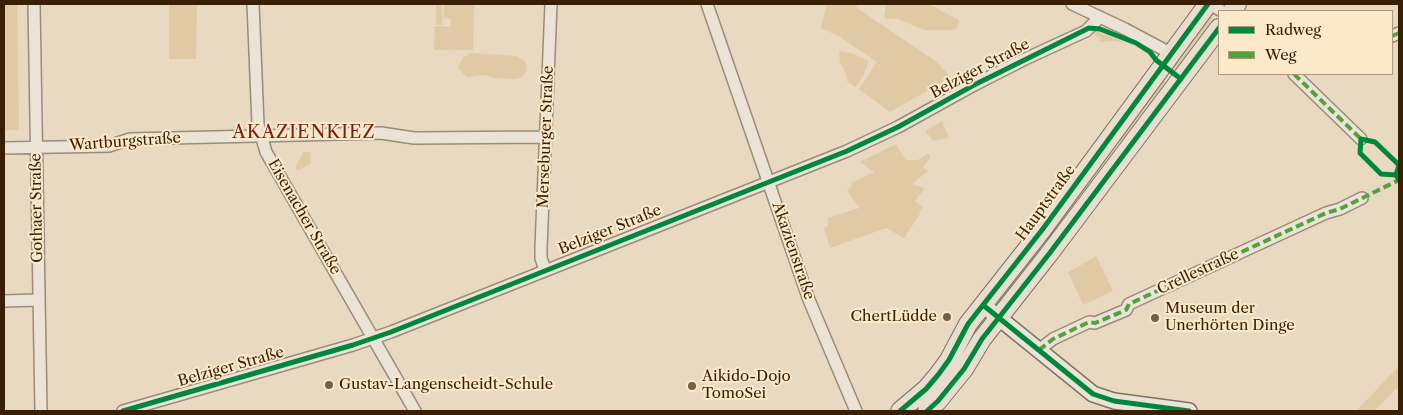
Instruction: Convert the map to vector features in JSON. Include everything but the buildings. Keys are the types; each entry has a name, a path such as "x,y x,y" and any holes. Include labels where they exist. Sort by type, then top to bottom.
{"main road":[{"name":"Hauptstraße","path":"900,411 921,394 938,375 949,360 968,324 1042,230 1208,4"},
{"path":"927,411 938,401 964,369 982,338 1218,29"},
{"path":"983,305 1093,394 1113,406 1189,411"}],"street":[{"name":"Gothaer Straße","path":"34,4 41,411"},
{"name":"Eisenacher Straße","path":"254,4 258,124 266,152 415,411"},
{"name":"Merseburger Straße","path":"546,270 541,258 541,248 551,4"},
{"name":"Akazienstraße","path":"707,4 809,300 856,411"},
{"path":"1072,4 1125,28 1172,54"},
{"path":"1208,4 1220,10"},
{"name":"Belziger Straße","path":"123,411 374,338 847,151 898,128 1023,60 1086,31 1100,17"},
{"path":"1296,75 1361,139"},
{"name":"Wartburgstraße","path":"4,148 109,146 130,139 381,133 414,138 546,137"},
{"name":"Crellestraße","path":"1039,350 1062,334 1089,322 1095,323 1126,310 1129,304 1326,212 1340,209 1362,198"},
{"path":"4,301 38,300"}],"shaded area":[{"path":"4,4 17,4 19,130 4,130"},
{"path":"169,4 197,4 196,59 169,59"},
{"path":"436,4 442,4 442,25 436,25"},
{"path":"444,4 474,4 473,50 451,50 451,42 450,50 434,50 435,26 451,27 451,19 443,18"},
{"path":"827,4 856,4 857,8 934,60 951,77 890,112 859,89 877,62 840,37 821,28"},
{"path":"886,4 928,4 959,20 959,23 957,28 952,30 924,30 896,18 888,19 884,17"},
{"path":"1208,15 1216,21 1177,73 1168,67"},
{"path":"1093,30 1127,43 1114,41 1100,42 1099,37 1096,37"},
{"path":"839,51 851,53 869,61 863,77 855,87 847,81 846,73 840,62"},
{"path":"470,53 516,56 525,61 527,66 526,72 522,77 515,79 495,78 485,75 467,77 458,68 463,57"},
{"path":"1160,78 1169,84 1124,144 1115,137"},
{"path":"942,121 949,138 933,141 925,131"},
{"path":"896,144 906,160 918,160 927,154 931,156 923,167 928,171 912,184 925,188 915,201 923,207 920,214 904,238 886,228 830,248 824,228 828,226 828,218 859,208 847,190 852,186 851,183 874,172 860,162"},
{"path":"1116,148 1118,150 1063,224 1060,222"},
{"path":"303,152 310,152 311,163 297,171 296,166"},
{"path":"1096,256 1113,291 1083,305 1068,272"},
{"path":"1399,366 1399,386 1374,411 1356,411"}],"marked path":[{"path":"1393,36 1399,33"},
{"path":"1295,75 1361,139 1365,140"},
{"path":"1039,350 1053,339 1089,322 1095,323 1126,310 1129,304 1326,213 1340,209 1399,180"}],"cycle path":[{"path":"900,411 926,389 938,375 949,360 968,324 1042,230 1208,4"},
{"path":"123,411 353,345 391,332 847,151 898,127 974,85 1089,28 1100,29 1136,43 1150,52 1156,60 1181,79"},
{"path":"927,411 938,401 964,369 982,339 1049,254 1218,29"},
{"path":"1396,175 1399,165 1375,142 1361,139 1360,153 1381,174 1396,175 1399,180"},
{"path":"983,305 1093,394 1114,401 1189,411"}],"place":[{"name":"ChertLüdde","path":"947,317"},
{"name":"Museum der Unerhörten Dinge","path":"1155,318"},
{"name":"Gustav-Langenscheidt-Schule","path":"329,385"},
{"name":"Aikido-Dojo TomoSei","path":"692,386"}],"district":[{"name":"AKAZIENKIEZ","path":"304,133"}]}
